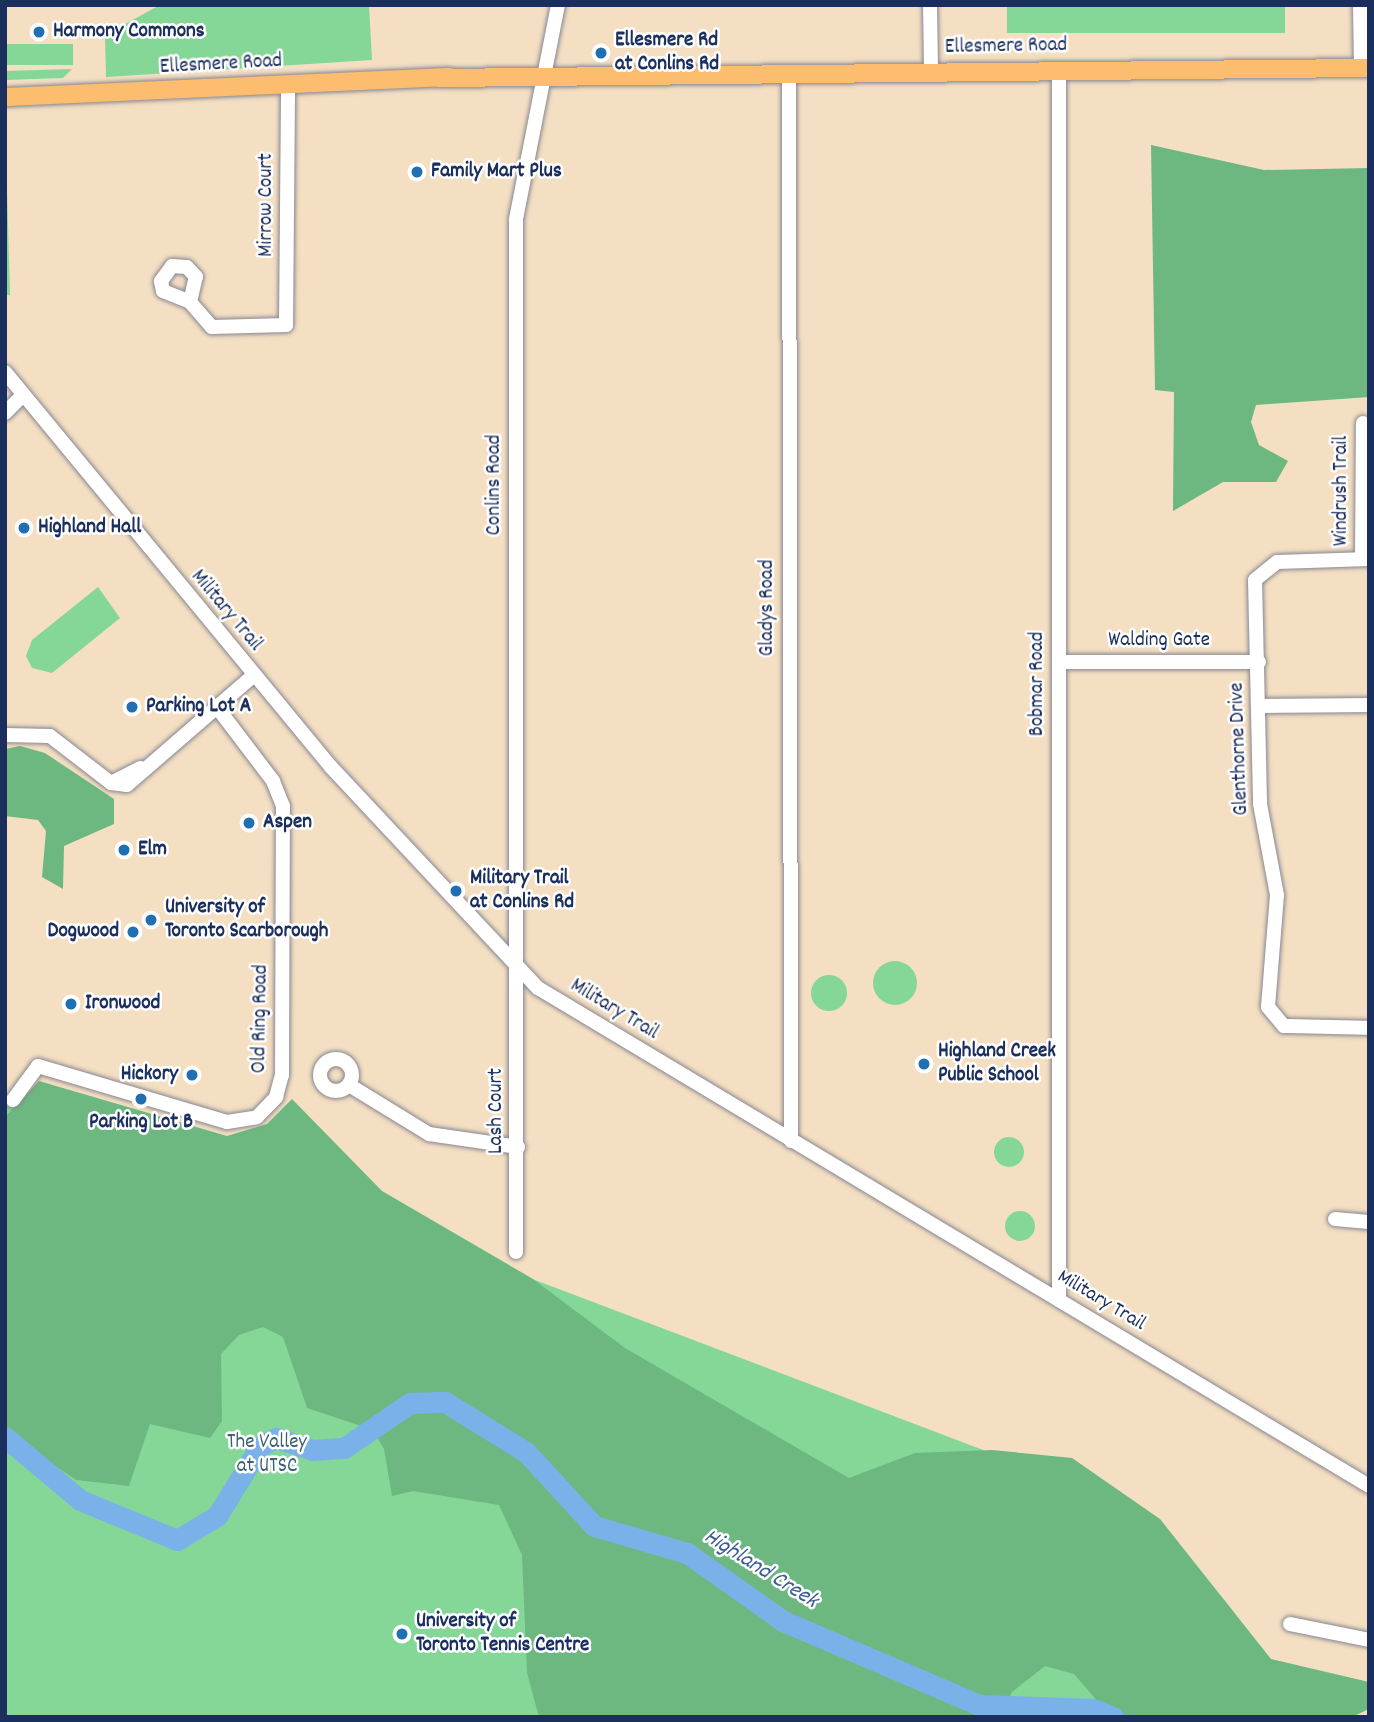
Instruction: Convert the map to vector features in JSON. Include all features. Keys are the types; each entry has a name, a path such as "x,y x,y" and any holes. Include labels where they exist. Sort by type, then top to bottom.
{"main road":[{"name":"Ellesmere Road","path":"5,97 544,74 645,77 1059,69 1365,68"}],"street":[{"name":"Conlins Road","path":"516,970 516,219 558,5"},
{"path":"930,5 931,71"},
{"path":"1360,5 1365,68"},
{"name":"Bobmar Road","path":"1059,69 1059,1300"},
{"name":"Gladys Road","path":"789,74 791,1141"},
{"name":"Mirrow Court","path":"190,302 212,327 286,325 288,85"},
{"name":"Military Trail","path":"5,373 253,676 516,970 791,1141 1369,1486"},
{"path":"5,413 23,395"},
{"name":"Windrush Trail","path":"1363,423 1366,559"},
{"name":"Glenthorne Drive","path":"1366,559 1277,562 1259,574 1259,662 1260,804 1277,895 1271,1017 1294,1027 1369,1028"},
{"name":"Walding Gate","path":"1059,663 1259,662"},
{"path":"5,735 50,736 111,783 139,772 253,676"},
{"path":"1261,706 1369,705"},
{"name":"Old Ring Road","path":"13,1100 38,1066 227,1122 254,1118 276,1097 282,1075 283,806 273,781 216,706"},
{"name":"Lash Court","path":"516,970 516,1252"},
{"path":"349,1085 429,1134 517,1147"},
{"path":"1335,1219 1369,1223"},
{"path":"1290,1624 1369,1640"}],"green space":[{"path":"160,5 369,5 372,60 106,77 105,35"},
{"path":"1007,5 1285,5 1285,33 1007,33"},
{"path":"5,44 73,44 73,65 5,65"},
{"path":"72,69 63,78 5,80 5,71"},
{"path":"5,116 10,295 5,295"},
{"path":"1151,145 1264,170 1369,168 1369,397 1256,405 1251,422 1259,445 1288,461 1276,482 1223,482 1173,511 1174,392 1155,390"},
{"path":"98,587 120,618 52,673 32,668 26,656 32,640"},
{"path":"20,746 45,753 114,799 114,824 64,846 63,889 42,877 46,831 38,820 5,816 5,749"},
{"path":"895,961 910,968 917,983 910,998 895,1005 880,998 873,983 880,968"},
{"path":"829,975 842,980 847,993 842,1006 829,1011 816,1006 811,993 816,980"},
{"name":"The Valley at UTSC","path":"39,1081 227,1136 267,1124 292,1099 382,1191 533,1279 625,1348 849,1478 915,1453 992,1450 1072,1458 1160,1519 1271,1659 1369,1682 1369,1709 1352,1717 1111,1717 1074,1674 1045,1666 1012,1692 999,1717 539,1717 527,1673 522,1555 499,1505 413,1491 392,1496 384,1449 373,1430 307,1408 283,1337 263,1327 239,1335 221,1354 222,1421 210,1438 150,1424 129,1486 76,1480 5,1432 5,1117"},
{"name":"The Valley at UTSC","path":"5,1106 134,1128 1139,1509 1226,1602 1310,1717 5,1717"},
{"path":"1009,1137 1020,1141 1024,1152 1020,1163 1009,1167 998,1163 994,1152 998,1141"},
{"path":"1020,1211 1031,1215 1035,1226 1031,1237 1020,1241 1009,1237 1005,1226 1009,1215"}],"waterway":[{"name":"Highland Creek","path":"5,1437 80,1500 177,1540 217,1516 260,1446 276,1438 313,1450 344,1448 410,1403 445,1402 526,1452 594,1526 687,1553 783,1621 979,1705 1093,1709 1113,1717"}],"place":[{"name":"Harmony Commons","path":"39,32"},
{"name":"Ellesmere Rd at Conlins Rd","path":"601,53"},
{"name":"Family Mart Plus","path":"417,172"},
{"name":"Highland Hall","path":"24,528"},
{"name":"Parking Lot A","path":"132,707"},
{"name":"Aspen","path":"249,823"},
{"name":"Elm","path":"124,850"},
{"name":"Military Trail at Conlins Rd","path":"456,891"},
{"name":"University of Toronto Scarborough","path":"151,920"},
{"name":"Dogwood","path":"133,932"},
{"name":"Ironwood","path":"71,1004"},
{"name":"Highland Creek Public School","path":"924,1064"},
{"name":"Hickory","path":"192,1075"},
{"name":"Parking Lot B","path":"141,1099"},
{"name":"University of Toronto Tennis Centre","path":"402,1634"}]}
